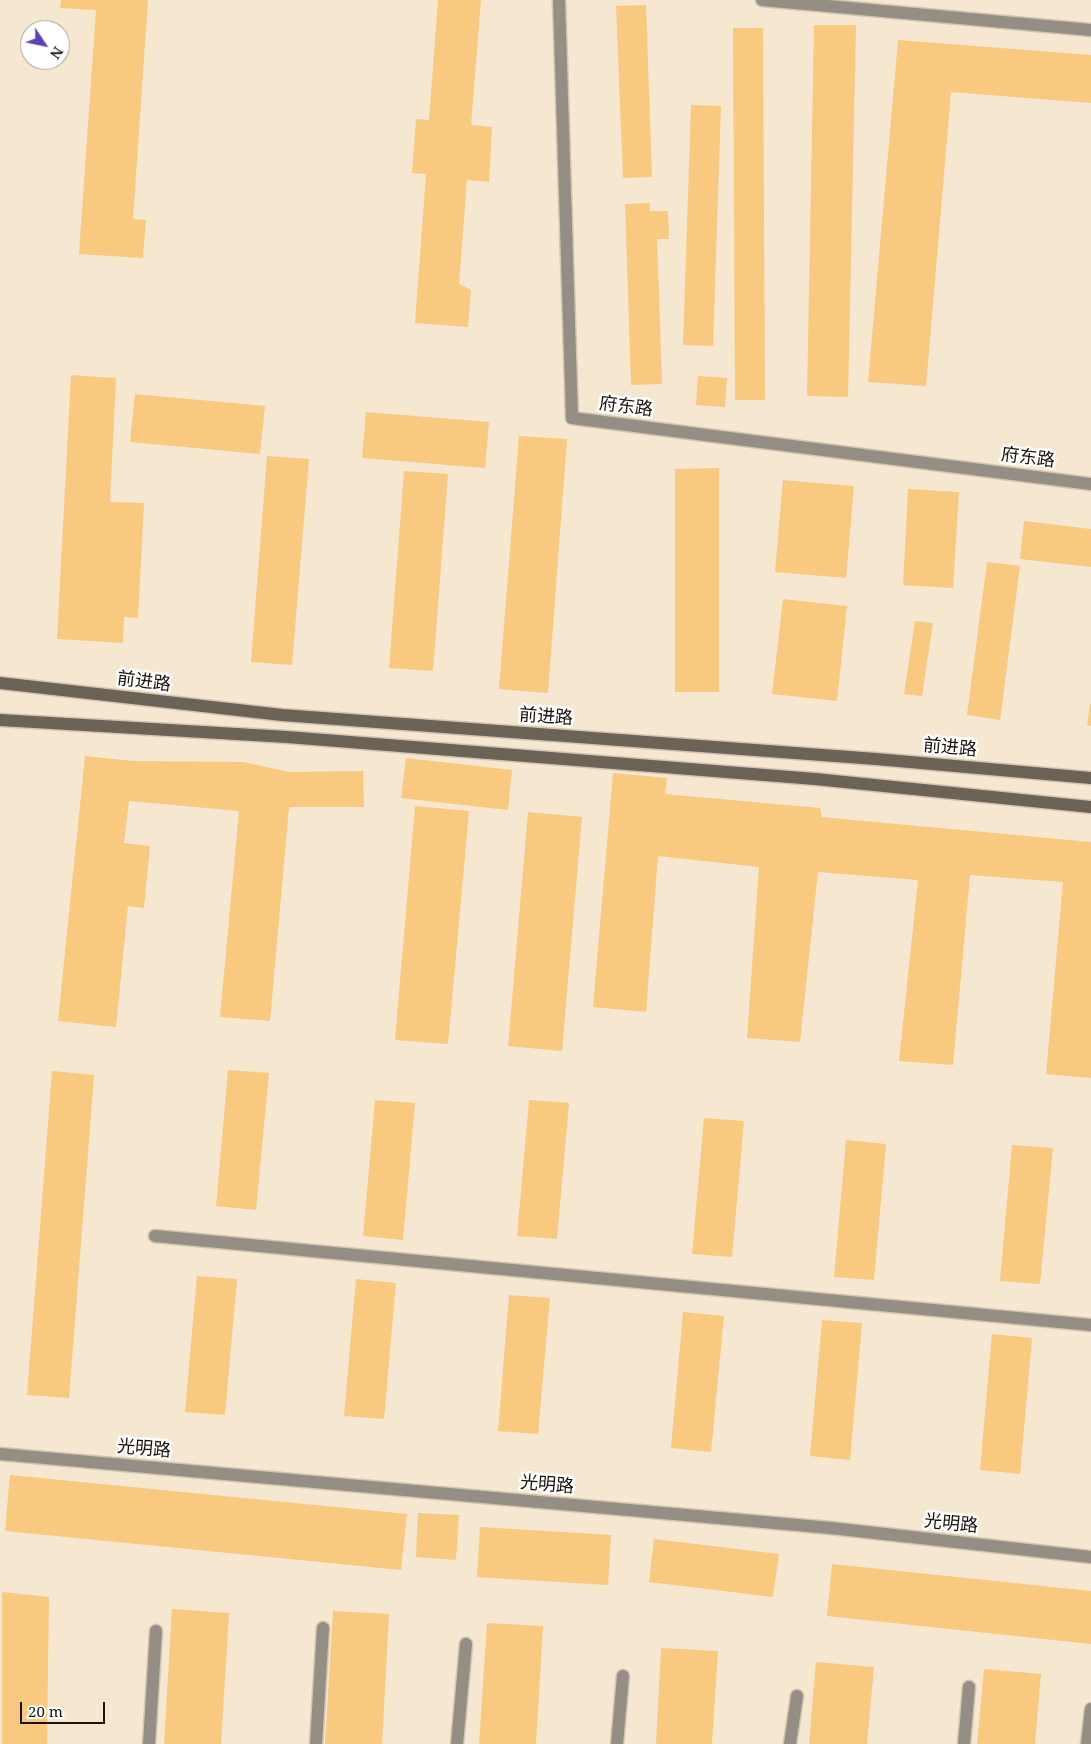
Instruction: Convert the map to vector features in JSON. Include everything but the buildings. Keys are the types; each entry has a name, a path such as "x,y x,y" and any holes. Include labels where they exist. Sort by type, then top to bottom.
{"street":[{"name":"府东路","path":"559,0 572,418 1091,484"},
{"path":"762,0 1091,30"},
{"name":"前进路","path":"0,683 282,715 876,759 1091,778"},
{"path":"0,720 306,738 815,779 1091,807"},
{"path":"155,1236 1091,1325"},
{"name":"光明路","path":"0,1454 831,1528 1091,1556"},
{"path":"316,1744 323,1628"},
{"path":"149,1744 156,1630"},
{"path":"457,1744 466,1644"},
{"path":"617,1744 623,1676"},
{"path":"964,1744 969,1687"},
{"path":"790,1744 797,1696"},
{"path":"1087,1744 1091,1709"}]}
